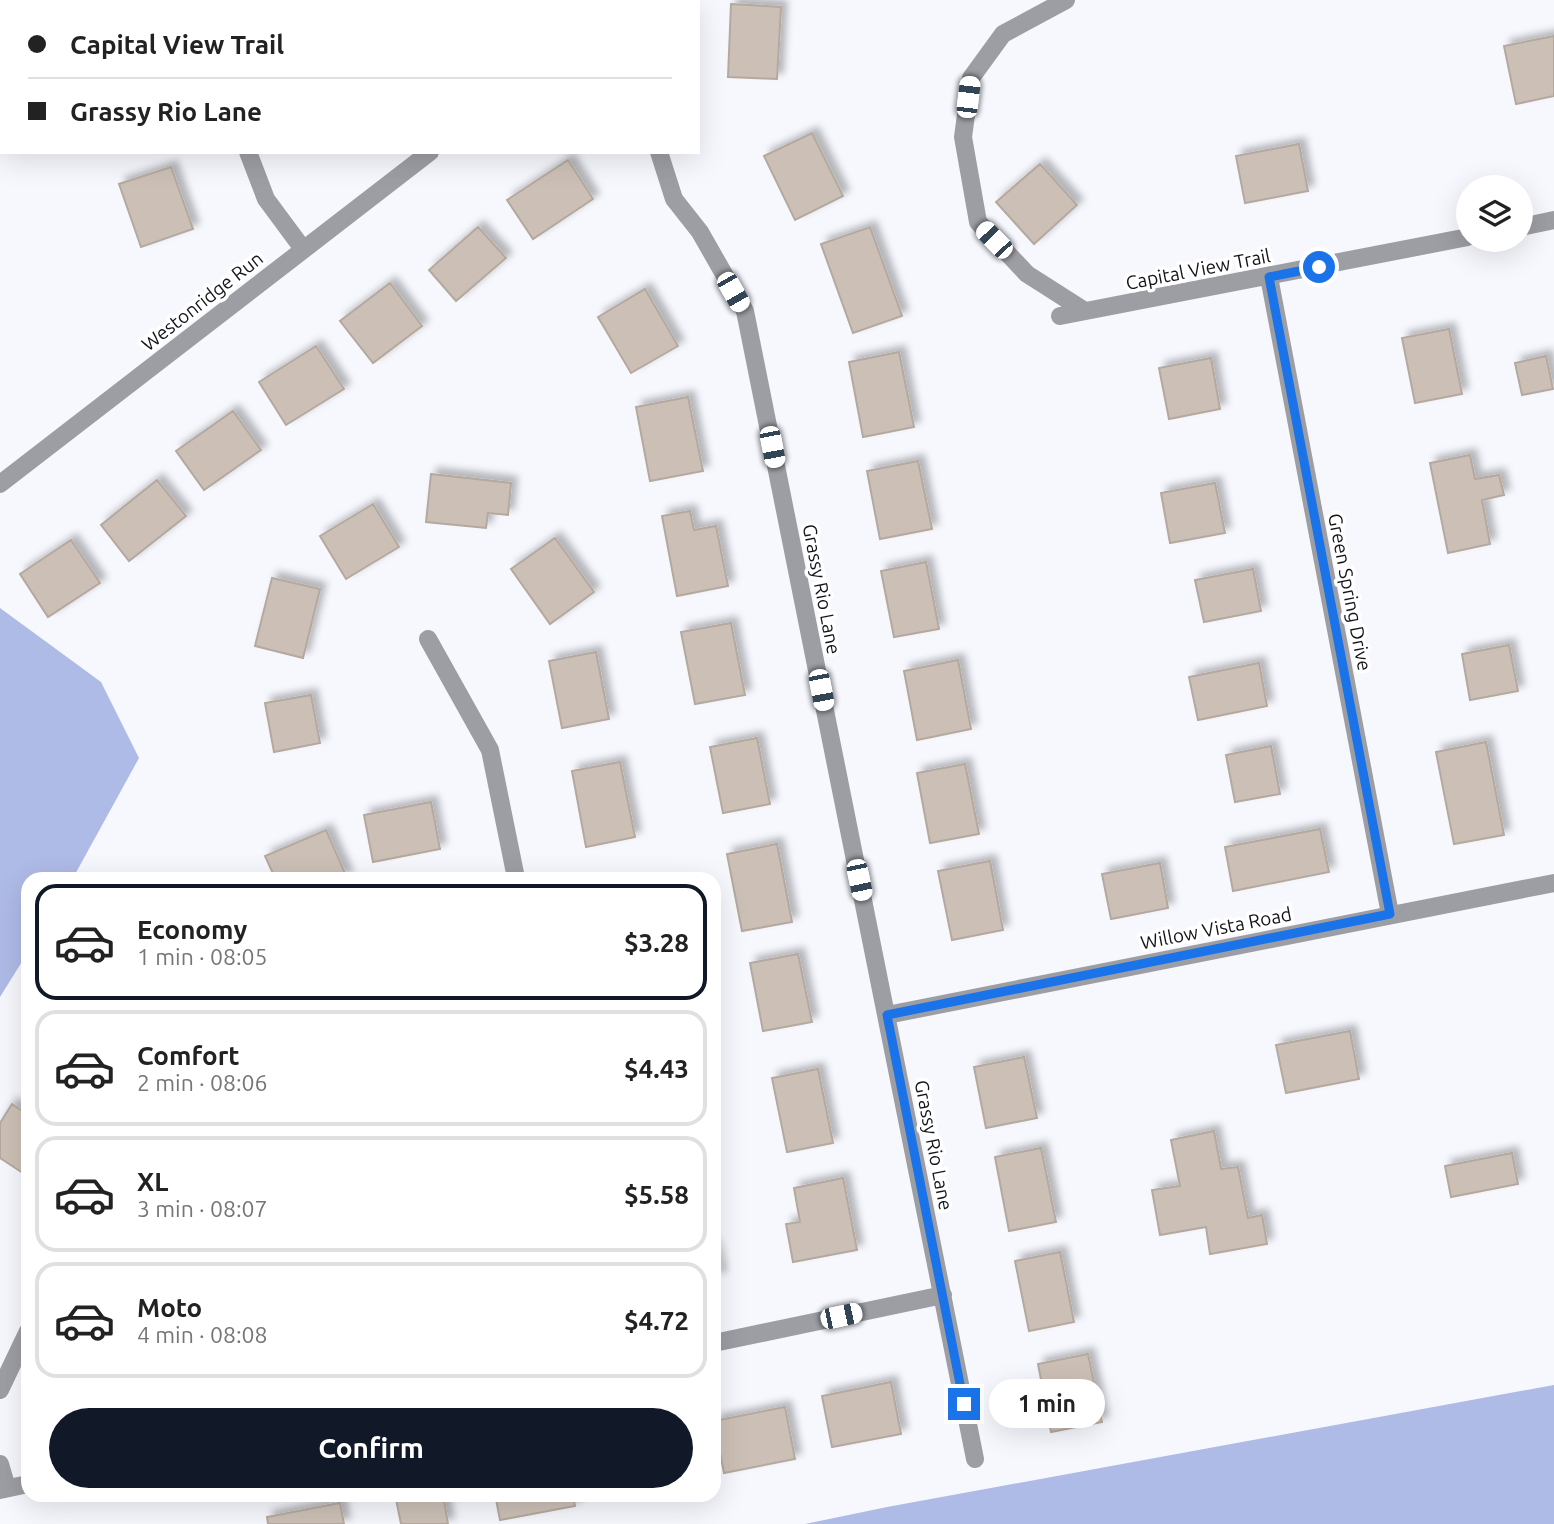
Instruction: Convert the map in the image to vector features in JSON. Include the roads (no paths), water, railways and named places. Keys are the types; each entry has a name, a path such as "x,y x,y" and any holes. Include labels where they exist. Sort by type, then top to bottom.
{"street":[{"path":"1066,0 1003,34 971,78 964,137 978,222 1027,274 1085,311"},
{"path":"249,154 266,199 303,249"},
{"name":"Westonridge Run","path":"0,484 427,154"},
{"name":"Grassy Rio Lane","path":"660,154 674,199 700,232 745,311 975,1459"},
{"path":"1533,224 1554,220"},
{"name":"Capital View Trail","path":"1060,316 1456,239"},
{"name":"Green Spring Drive","path":"1269,277 1390,914"},
{"path":"428,639 490,750 515,872"},
{"name":"Willow Vista Road","path":"887,1015 1554,883"},
{"path":"721,1342 943,1295"},
{"path":"0,1390 21,1346"},
{"path":"0,1464 4,1489"}]}
